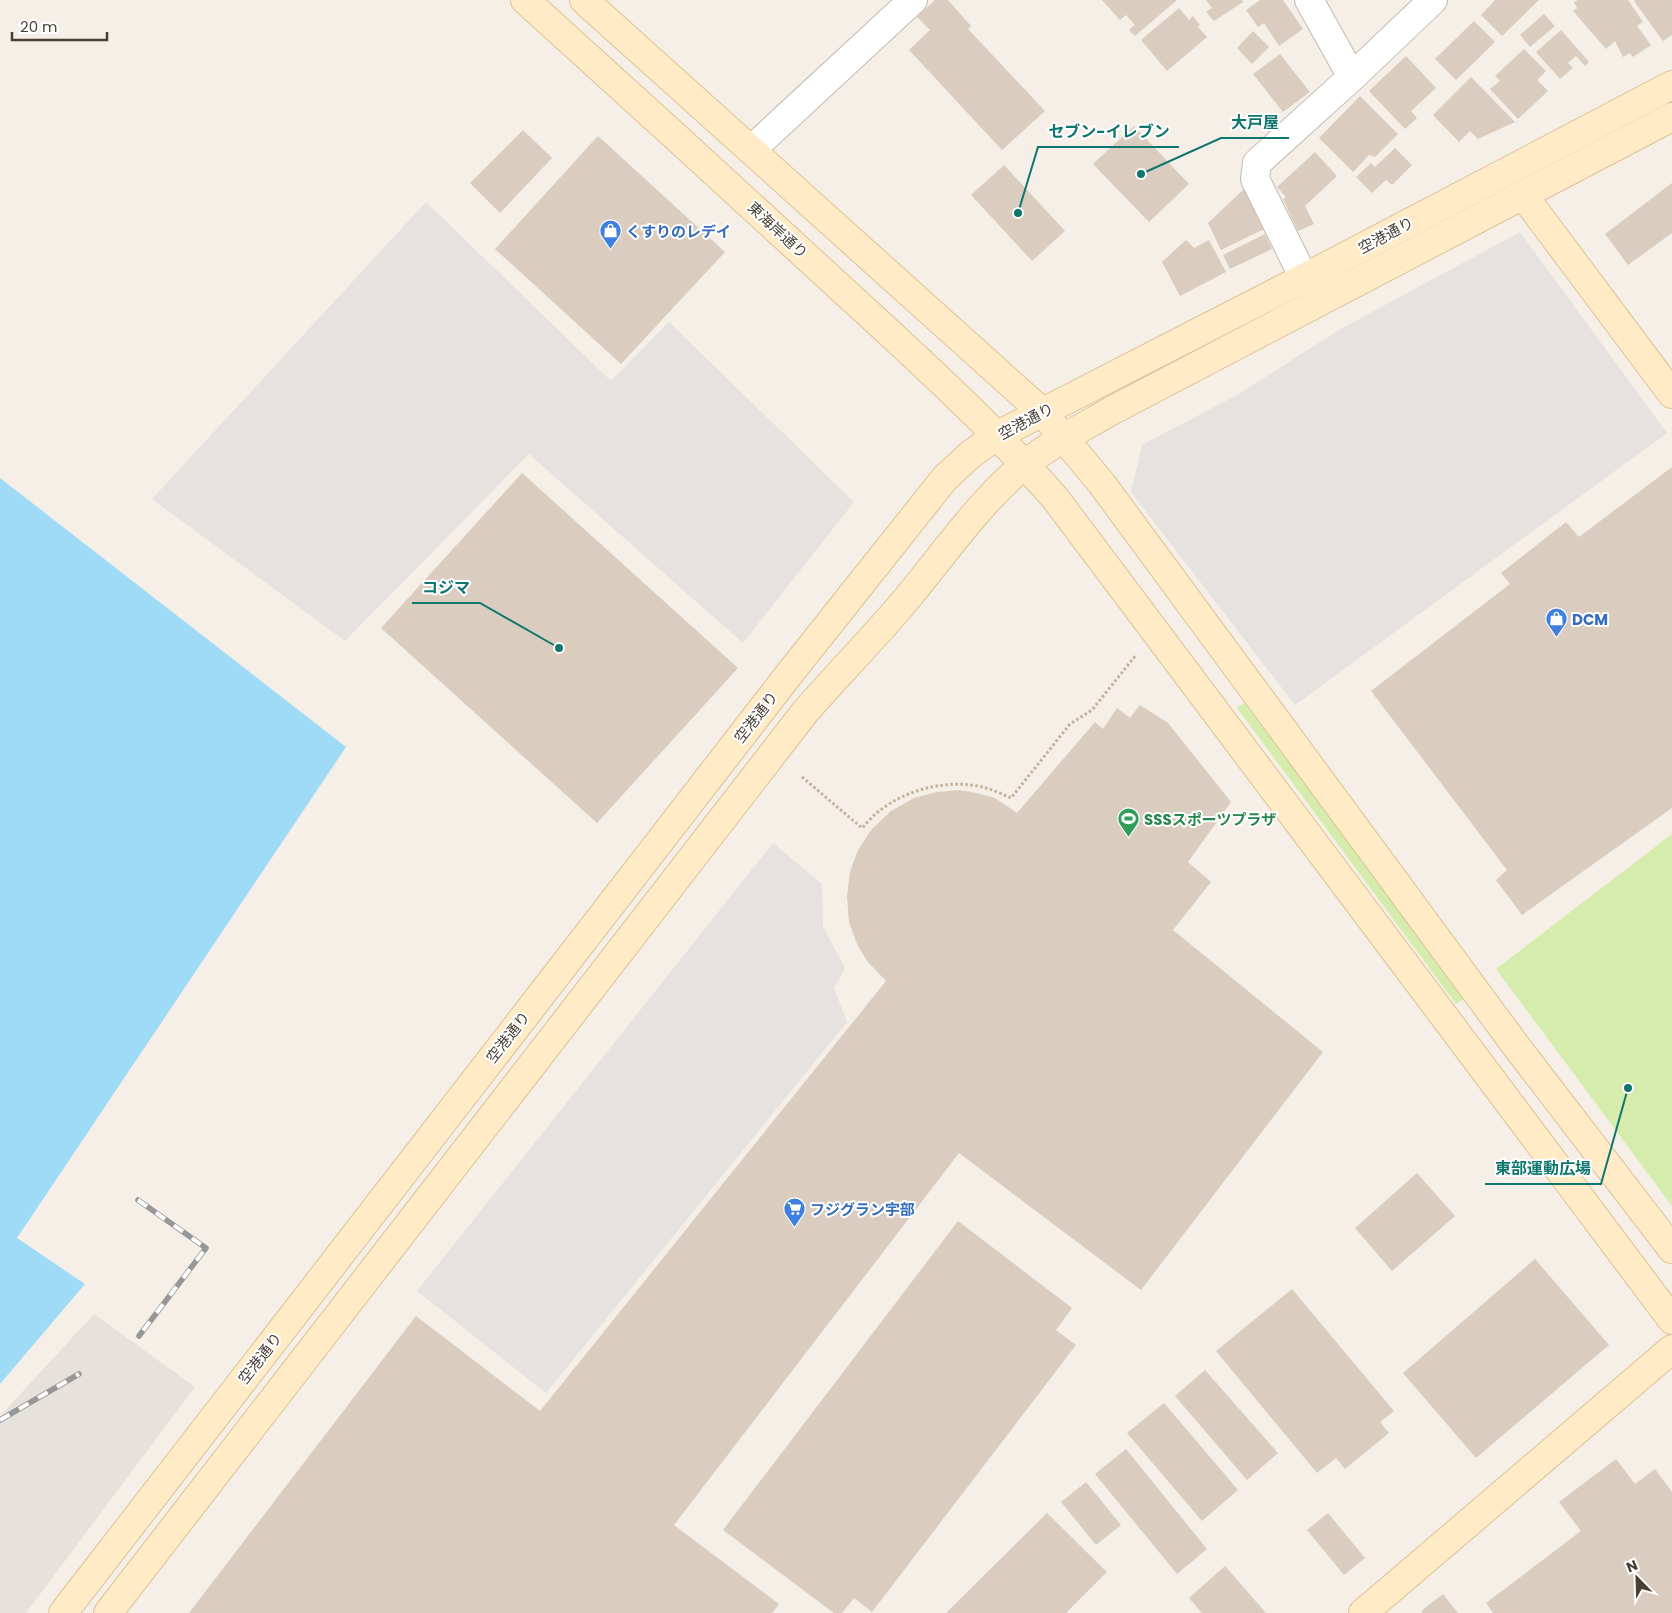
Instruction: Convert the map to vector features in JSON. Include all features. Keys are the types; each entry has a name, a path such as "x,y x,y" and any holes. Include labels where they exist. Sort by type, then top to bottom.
{"street":[{"name":"東海岸通り","path":"525,0 720,176 998,435 1025,464 1060,505 1672,1320"},
{"path":"584,0 1042,412 1102,484 1505,1030 1672,1249"},
{"path":"751,150 913,0"},
{"path":"1309,0 1352,77"},
{"path":"1304,278 1255,179 1257,163 1433,0"},
{"name":"空港通り","path":"63,1613 772,696 938,485 970,454 998,435 1304,278 1672,85"},
{"name":"空港通り","path":"108,1613 804,712 908,598 979,509 1025,464 1064,438 1120,406 1672,117"},
{"path":"1523,195 1672,394"},
{"path":"1364,1613 1672,1349"}],"path":[{"path":"802,777 862,828 882,809 907,795 927,788 954,784 982,787 1011,798 1070,724 1092,710 1138,652"}],"shaded area":[{"path":"426,202 611,381 669,322 854,502 743,643 529,454 345,641 152,499"},
{"path":"1520,232 1667,433 1295,705 1131,492 1142,445 1237,395 1339,330"},
{"path":"773,843 822,884 823,927 845,968 834,988 847,1022 546,1393 417,1291"},
{"path":"94,1314 195,1387 26,1613 0,1613 0,1416"}],"green space":[{"path":"1246,701 1465,998 1456,1004 1237,708"},
{"path":"1672,834 1672,1206 1496,969"}],"water":[{"path":"0,478 346,747 17,1238 85,1284 0,1384"}],"building":[{"path":"935,0 948,0 971,26 968,29 1045,111 1002,150 909,50 930,30 917,17"},
{"path":"1102,0 1177,0 1135,36 1129,30 1135,25 1126,15 1120,20"},
{"path":"1206,0 1242,0 1243,2 1214,21 1206,12 1212,8"},
{"path":"1260,0 1283,0 1303,29 1279,46 1264,23 1258,27 1246,10"},
{"path":"1495,0 1539,0 1502,36 1481,15"},
{"path":"1578,0 1628,0 1643,22 1637,26 1651,45 1633,57 1630,53 1623,57 1615,41 1606,49 1573,11 1577,8 1574,2"},
{"path":"1635,0 1672,0 1672,35 1663,41"},
{"path":"1179,8 1189,20 1193,16 1200,25 1198,27 1207,37 1167,71 1141,40"},
{"path":"1544,14 1555,26 1530,47 1520,35"},
{"path":"1474,21 1495,42 1456,80 1435,59"},
{"path":"1561,30 1589,62 1585,66 1576,56 1568,63 1573,68 1560,79 1536,52"},
{"path":"1253,31 1269,47 1252,64 1237,48"},
{"path":"1524,49 1546,71 1537,80 1548,91 1518,119 1490,89 1500,81 1495,76"},
{"path":"1280,54 1310,92 1283,112 1253,74"},
{"path":"1406,56 1436,88 1411,111 1417,118 1405,129 1369,91"},
{"path":"1471,77 1515,122 1478,139 1470,131 1459,142 1433,115"},
{"path":"1360,96 1398,134 1375,157 1369,155 1353,172 1319,138"},
{"path":"1134,126 1189,184 1149,222 1093,164"},
{"path":"523,130 552,158 500,213 470,183"},
{"name":"くすりのレデイ","path":"598,136 725,252 621,364 495,249"},
{"path":"1395,148 1412,165 1392,185 1386,180 1372,193 1356,177 1371,163 1375,167"},
{"path":"1315,152 1337,176 1305,206 1314,224 1298,231 1283,199 1286,197 1277,187"},
{"path":"1004,165 1065,231 1032,261 971,195"},
{"path":"1672,183 1672,233 1628,265 1605,234"},
{"path":"1244,189 1264,229 1221,250 1208,223"},
{"path":"1265,234 1272,249 1230,269 1223,255"},
{"path":"1186,240 1194,248 1209,240 1226,272 1180,296 1162,262"},
{"name":"DCM","path":"1672,467 1672,808 1522,915 1496,880 1507,870 1371,691 1510,584 1501,573 1566,522 1579,537"},
{"path":"522,473 738,668 597,823 381,628"},
{"name":"フジグラン宇部","path":"1140,705 1168,723 1231,802 1188,862 1211,882 1173,930 1323,1052 1141,1290 959,1153 674,1525 779,1604 772,1613 189,1613 416,1316 540,1411 886,981 867,961 857,944 849,922 847,896 850,872 858,850 871,830 891,811 914,798 937,792 959,790 977,793 995,798 1017,813 1095,722 1103,729 1117,708 1130,718"},
{"path":"1417,1173 1455,1216 1392,1271 1355,1228"},
{"path":"958,1221 1072,1308 1056,1330 1076,1345 872,1612 854,1598 842,1613 834,1613 723,1530"},
{"path":"1535,1259 1609,1345 1476,1458 1403,1373"},
{"path":"1292,1289 1394,1411 1380,1422 1389,1433 1345,1469 1336,1458 1317,1473 1216,1351"},
{"path":"1205,1370 1278,1453 1247,1480 1175,1396"},
{"path":"1164,1403 1238,1490 1202,1521 1127,1433"},
{"path":"1126,1449 1207,1549 1177,1574 1095,1474"},
{"path":"1616,1459 1635,1484 1655,1469 1672,1492 1672,1613 1493,1613 1486,1603 1581,1531 1559,1502"},
{"path":"1086,1482 1121,1525 1096,1545 1061,1502"},
{"path":"1047,1513 1107,1572 1066,1613 946,1613"},
{"path":"1328,1513 1365,1558 1344,1575 1307,1530"},
{"path":"1225,1566 1266,1613 1202,1613 1189,1598"},
{"path":"1443,1594 1458,1613 1423,1613 1421,1611"}],"railway":[{"path":"138,1200 206,1248 139,1336"},
{"path":"0,1420 79,1374"}],"place":[{"name":"大戸屋","path":"1141,174"},
{"name":"セブン-イレブン","path":"1018,213"},
{"name":"くすりのレデイ","path":"610,250"},
{"name":"DCM","path":"1556,638"},
{"name":"コジマ","path":"559,648"},
{"name":"SSSスポーツプラザ","path":"1128,838"},
{"name":"東部運動広場","path":"1628,1088"},
{"name":"フジグラン宇部","path":"794,1228"}]}
